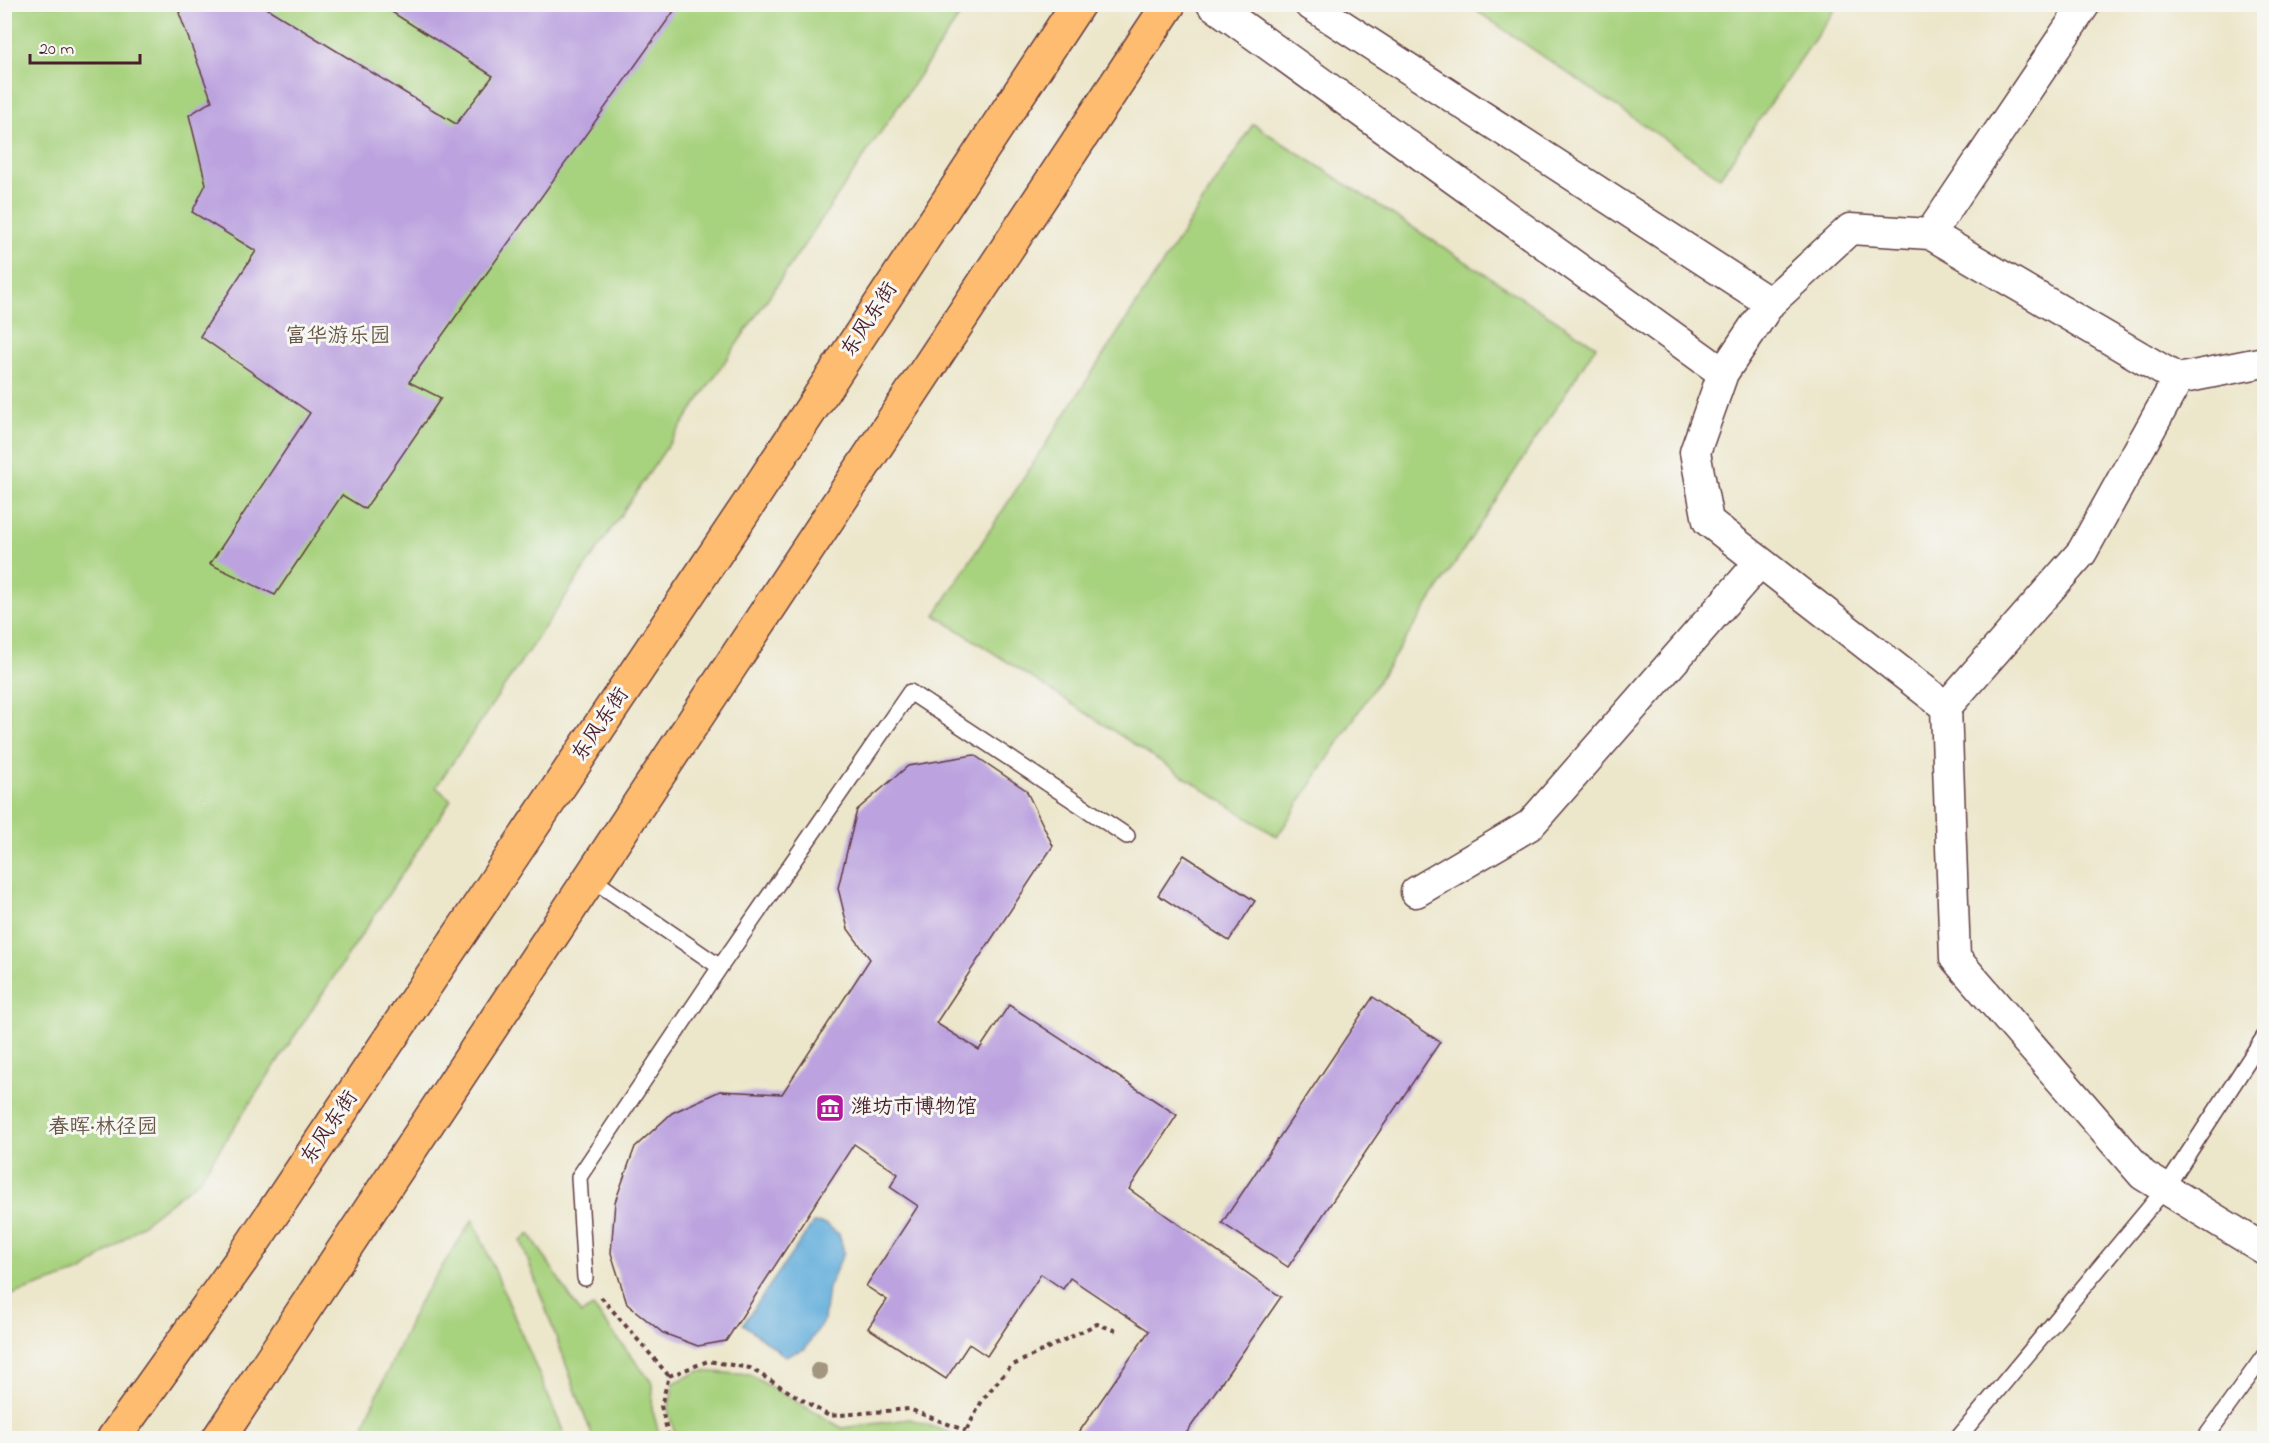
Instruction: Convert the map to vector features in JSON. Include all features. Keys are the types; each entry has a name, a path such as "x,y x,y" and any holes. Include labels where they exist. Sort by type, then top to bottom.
{"main road":[{"name":"东风东街","path":"114,1438 242,1259 735,525 1078,4"},
{"path":"219,1438 1169,4"}],"street":[{"path":"1212,4 1723,373"},
{"path":"1309,4 1770,303"},
{"path":"1930,234 2085,4"},
{"path":"1946,707 1708,521 1695,452 1723,373 1770,303 1850,229 1930,234 2178,379 2265,362"},
{"path":"2178,379 2082,552 1946,707 1955,958 2143,1175 2265,1249"},
{"path":"1416,892 1530,825 1760,562"}],"lane":[{"path":"585,1278 579,1177 720,967 910,692 1127,836"},
{"path":"589,877 720,967"},
{"path":"1958,1438 2165,1189 2265,1037"},
{"path":"2205,1438 2265,1356"}],"path":[{"path":"585,1278 669,1376"},
{"path":"968,1438 966,1431 983,1399 1011,1366 1097,1324 1120,1332"},
{"path":"669,1376 708,1360 750,1368 829,1416 909,1409 966,1431"},
{"path":"669,1376 661,1406 669,1438"}],"green space":[{"name":"富华游乐园","path":"4,5 967,5 436,787 451,800 199,1180 83,1271 5,1297"},
{"path":"1468,5 1838,5 1720,177"},
{"path":"1253,124 1596,346 1277,837 935,615"},
{"path":"473,1219 566,1438 365,1438 365,1422 419,1302"},
{"path":"530,1234 581,1314 593,1307 653,1384 652,1408 660,1438 593,1438 521,1241"},
{"path":"699,1371 750,1375 842,1428 910,1419 951,1433 954,1438 676,1438 668,1410 674,1383"}],"water":[{"path":"813,1223 825,1224 839,1234 844,1252 828,1288 824,1320 805,1349 785,1356 743,1324"}],"building":[{"path":"186,4 260,4 456,124 493,76 379,4 679,4 409,382 441,398 365,509 342,495 275,595 210,564 310,413 200,336 256,251 192,212 206,184 189,115 212,101 179,13"},
{"path":"974,755 1026,790 1053,846 936,1023 979,1050 1009,1005 1177,1115 1129,1189 1281,1297 1183,1438 1075,1438 1149,1331 1070,1278 1063,1289 1041,1274 987,1356 969,1344 946,1379 868,1328 887,1300 866,1286 918,1206 890,1187 898,1174 854,1144 726,1341 698,1346 663,1333 627,1304 611,1253 615,1202 635,1147 672,1113 720,1091 782,1094 870,959 848,929 838,888 857,810 908,766"},
{"path":"1184,855 1255,901 1229,941 1158,895"},
{"path":"1373,997 1440,1042 1288,1267 1222,1223"}],"place":[{"name":"潍坊市博物馆","path":"830,1108"}],"park label":[{"name":"春晖·林径园","path":"103,1128"}]}
